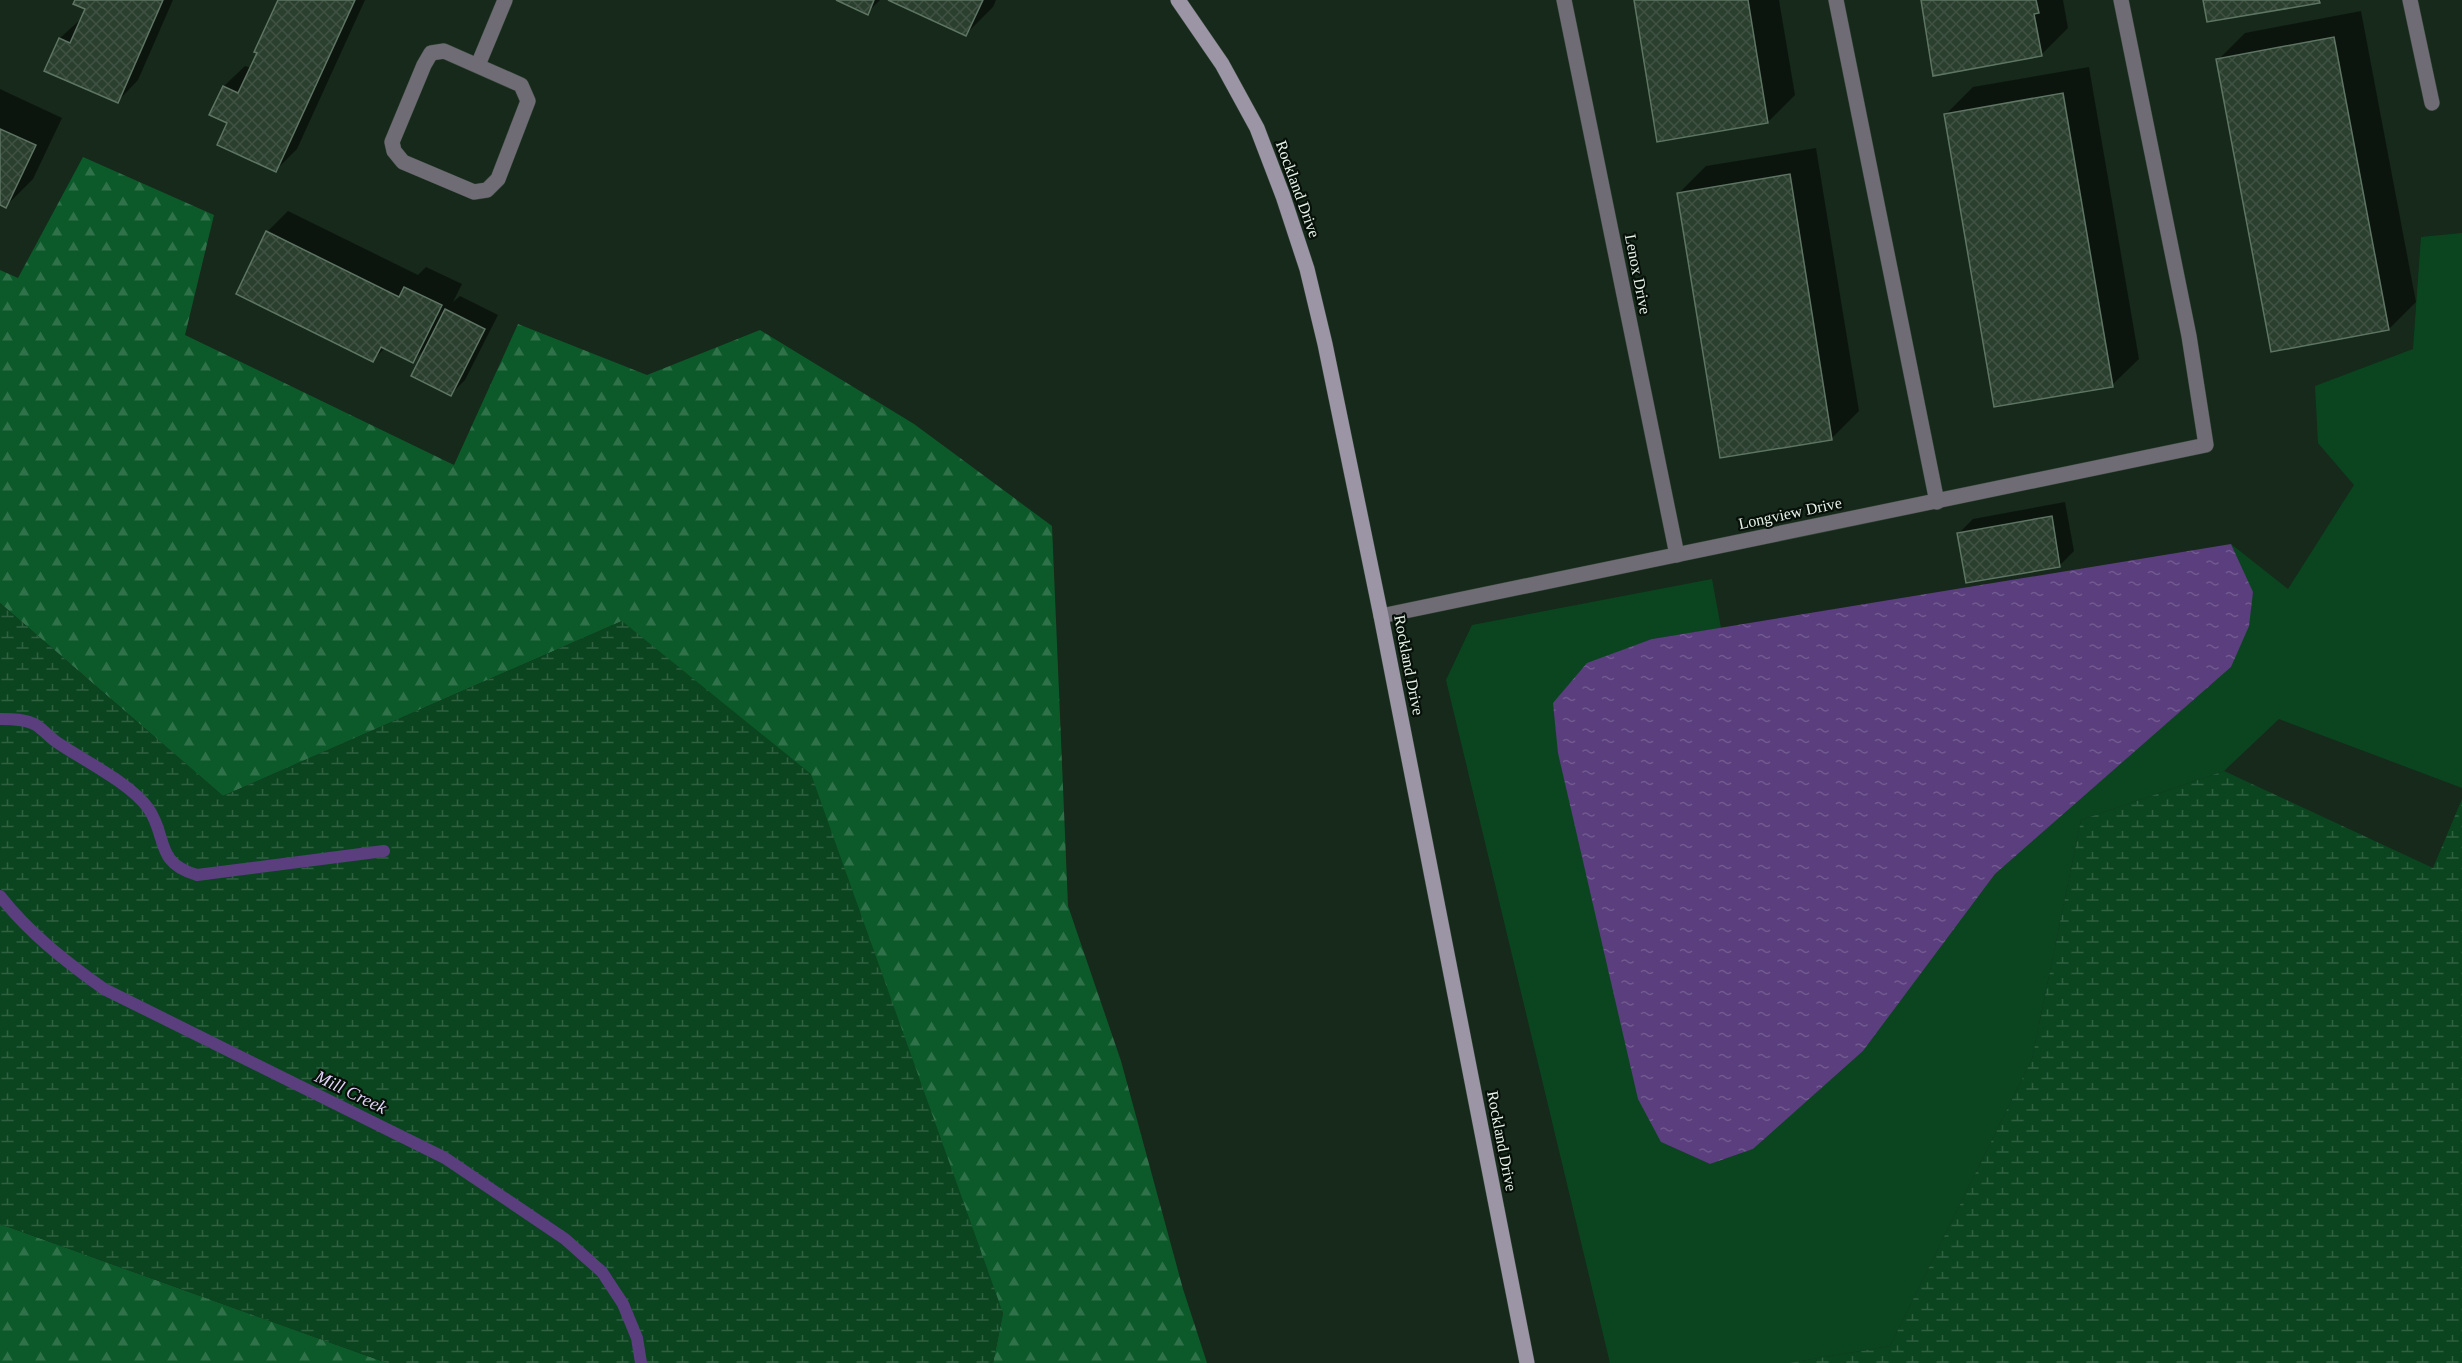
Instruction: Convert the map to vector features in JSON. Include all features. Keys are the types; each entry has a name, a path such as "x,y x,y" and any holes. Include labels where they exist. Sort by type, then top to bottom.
{"street":[{"name":"Rockland Drive","path":"1178,0 1222,64 1257,128 1306,269 1325,344 1381,616 1527,1363"}],"lane":[{"path":"478,65 505,0"},
{"name":"Lenox Drive","path":"1564,0 1677,555"},
{"path":"1836,0 1937,502"},
{"name":"Longview Drive","path":"1381,616 2206,445 2187,324 2121,0"},
{"path":"2410,0 2432,103"},
{"path":"444,51 478,65 521,85 528,101 498,179 487,190 474,192 403,162 394,151 392,142 431,53 444,51"}],"green space":[{"path":"83,157 214,215 185,335 454,465 518,324 647,375 760,330 914,424 1052,526 1068,906 1121,1061 1183,1289 1207,1363 993,1363 1003,1313 622,621 223,796 0,603 0,270 18,278"},
{"path":"2462,233 2462,788 2279,719 2224,771 2081,820 2032,1059 1890,1346 1789,1363 1610,1363 1446,680 1472,625 1712,579 1721,628 1652,639 1661,1142 1710,1164 1753,1149 1863,1051 1995,874 2231,667 2253,593 2231,544 2288,589 2354,485 2318,443 2315,386 2413,349 2421,237"},
{"path":"0,603 223,796 622,621 811,774 1003,1313 993,1363 387,1363 0,1224"},
{"path":"2224,771 2433,868 2462,799 2462,1363 1789,1363 1890,1346 2032,1059 2081,820"},
{"path":"0,1224 387,1363 0,1363"}],"water":[{"path":"2231,544 2253,592 2249,626 2231,667 1995,874 1863,1051 1753,1149 1710,1164 1661,1142 1638,1099 1558,753 1553,703 1587,663 1652,639"}],"building":[{"path":"75,0 163,0 118,103 44,71 59,38 70,43 85,9 73,4"},
{"path":"278,0 355,0 276,172 217,145 227,123 209,115 223,86 238,93"},
{"path":"836,0 874,0 868,15"},
{"path":"888,0 983,0 966,36"},
{"path":"1634,0 1748,0 1768,123 1657,142"},
{"path":"1921,0 2036,0 2039,13 2034,14 2042,56 1933,76"},
{"path":"2203,0 2319,0 2320,3 2207,22"},
{"path":"2334,37 2389,330 2271,352 2216,59"},
{"path":"2063,93 2113,387 1994,407 1944,114"},
{"path":"0,129 36,145 6,208 0,205"},
{"path":"1790,174 1832,440 1720,458 1677,193"},
{"path":"266,231 399,297 404,287 442,305 413,363 381,347 373,362 236,294"},
{"path":"445,309 485,329 451,396 411,376"},
{"path":"2052,516 2060,567 1966,583 1957,533"}],"waterway":[{"path":"0,719 23,720 36,725 55,741 106,772 130,790 148,808 154,818 168,856 183,870 197,875 384,851"},
{"name":"Mill Creek","path":"0,896 11,910 49,946 104,989 445,1158 565,1239 602,1272 623,1304 637,1338 641,1363"}]}
